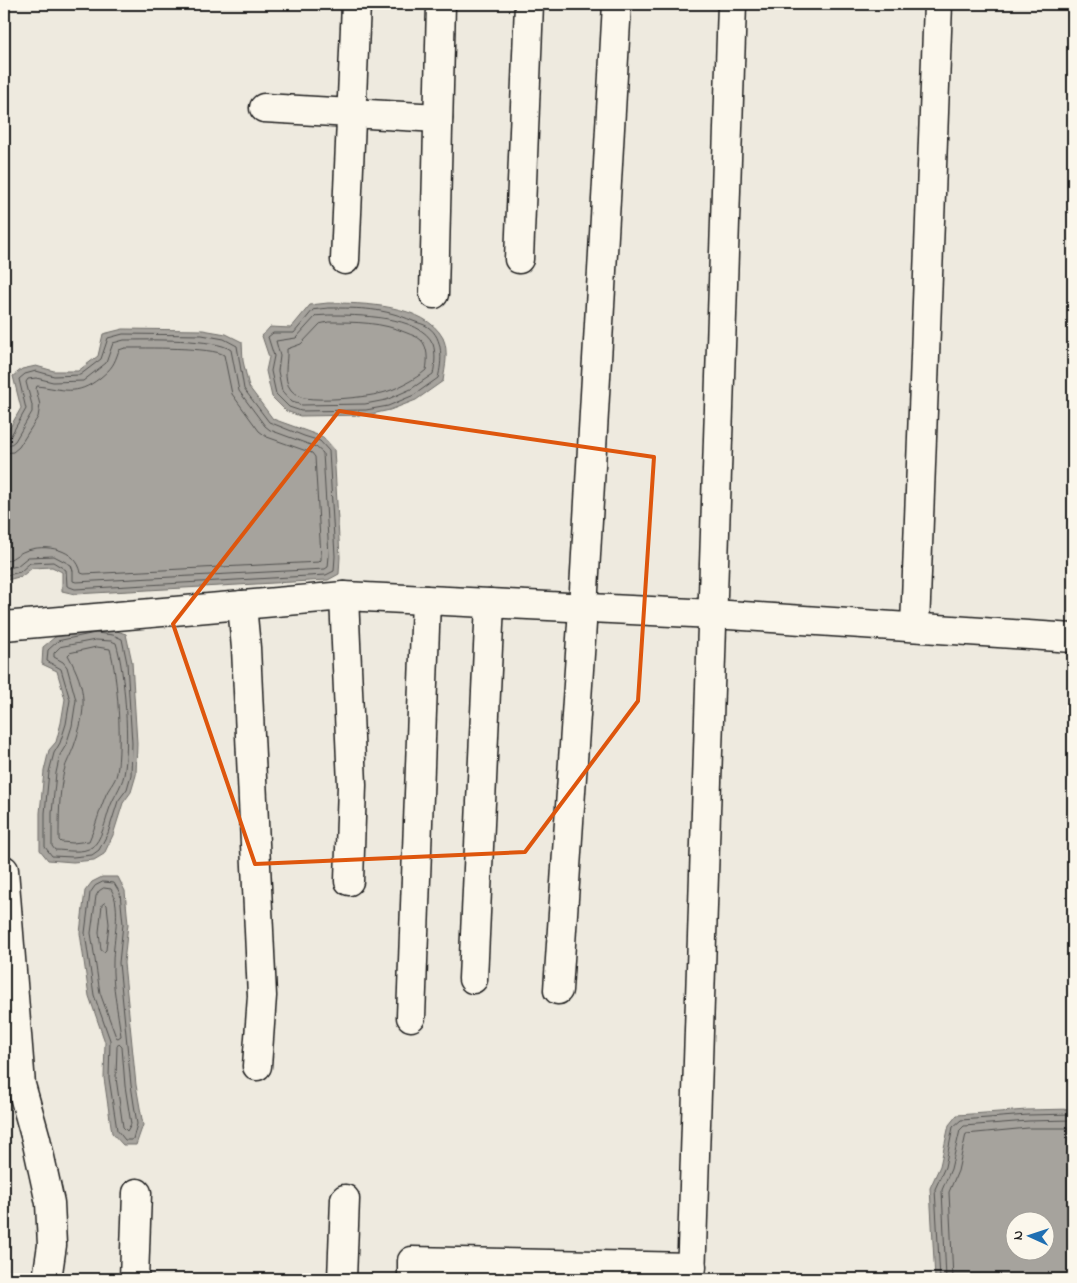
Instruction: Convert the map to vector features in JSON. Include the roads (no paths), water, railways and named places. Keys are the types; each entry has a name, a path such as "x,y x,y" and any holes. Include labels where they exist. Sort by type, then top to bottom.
{"street":[{"path":"345,260 356,4"},
{"path":"434,294 441,4"},
{"path":"519,259 529,4"},
{"path":"558,990 583,608 617,4"},
{"path":"412,1279 412,1261 692,1273 732,4"},
{"path":"915,627 938,4"},
{"path":"264,108 438,118"},
{"path":"4,626 344,596 713,614 1073,638"},
{"path":"344,596 352,785 349,881"},
{"path":"411,1017 426,600"},
{"path":"473,978 490,604"},
{"path":"242,605 246,648 262,996 257,1066"},
{"path":"4,870 21,1086 36,1139 50,1202 52,1245 47,1279"},
{"path":"134,1279 138,1193"},
{"path":"342,1279 345,1199"}],"water":[{"path":"328,303 375,305 408,312 422,318 434,327 445,343 446,359 443,381 416,400 390,410 367,415 300,416 286,411 272,397 266,371 269,357 262,336 270,327 291,328 310,305"},
{"path":"123,329 203,330 226,334 242,342 243,361 249,387 273,419 323,437 334,449 340,557 339,574 328,580 75,594 62,591 62,572 52,567 32,568 22,576 4,581 4,438 21,408 13,376 22,369 36,366 54,371 78,371 98,356 103,334"},
{"path":"96,628 114,630 126,634 132,662 137,743 136,775 131,792 123,803 113,835 104,854 94,860 73,862 48,860 40,850 40,813 44,771 49,750 56,742 65,699 57,671 42,664 43,647 55,637"},
{"path":"102,877 118,877 125,891 128,924 124,963 136,1085 143,1125 136,1145 123,1145 112,1133 104,1078 105,1042 89,996 80,933 85,891 92,882"},
{"path":"1073,1109 1073,1279 935,1279 930,1188 940,1166 949,1125 957,1115"}]}
